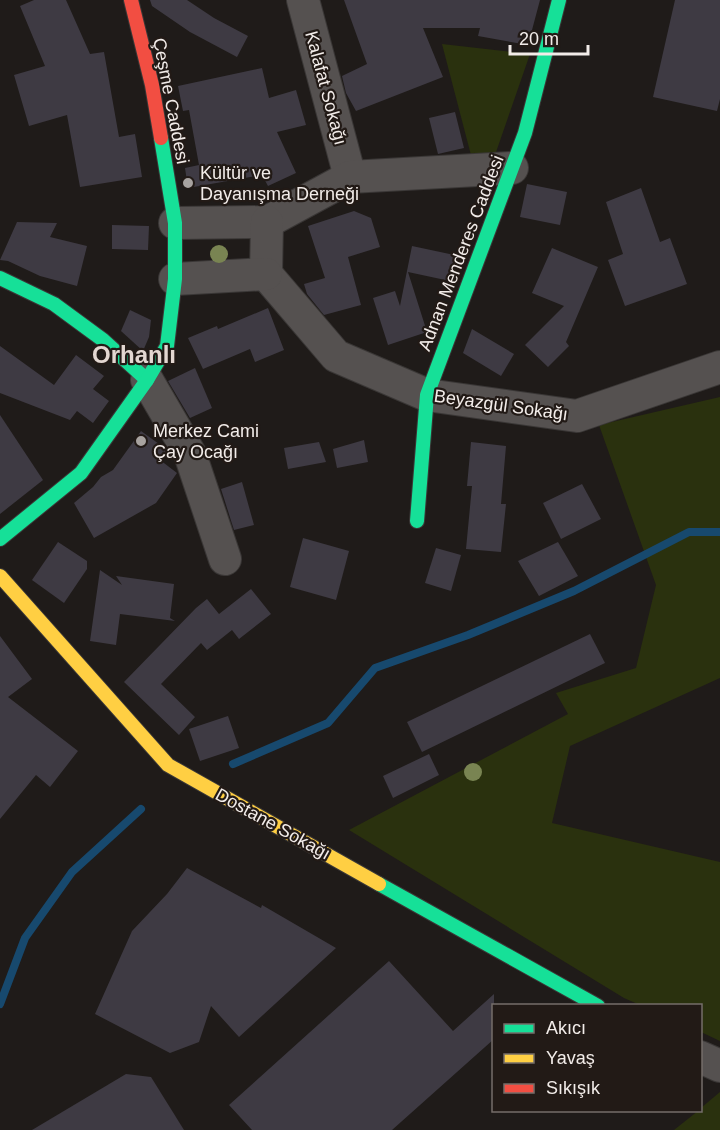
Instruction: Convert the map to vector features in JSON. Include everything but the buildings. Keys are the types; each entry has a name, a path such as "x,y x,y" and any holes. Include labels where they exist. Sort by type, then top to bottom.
{"street":[{"name":"Çeşme Caddesi","path":"0,539 81,473 147,380 167,346 175,279 175,223 152,85 131,0"},
{"name":"Kalafat Sokağı","path":"303,0 350,177"},
{"name":"Adnan Menderes Caddesi","path":"417,521 427,395 525,133 559,0"},
{"path":"175,223 267,222 350,177 512,168"},
{"path":"175,279 266,274 267,222"},
{"name":"Beyazgül Sokağı","path":"266,274 336,356 427,395 577,416 720,368"},
{"path":"0,278 54,304 103,340 147,380 190,454 225,559"},
{"name":"Dostane Sokağı","path":"0,576 168,765 596,1004"},
{"path":"702,1058 720,1066"}],"green space":[{"path":"442,44 530,54 494,158 472,159"},
{"path":"720,397 720,678 570,746 552,823 720,862 720,1041 702,1032 702,1004 638,1004 624,998 349,830 568,714 556,693 636,668 656,585 599,425"},
{"path":"720,1092 720,1130 674,1130 697,1112 702,1112 702,1107"}],"waterway":[{"path":"233,764 328,723 375,668 468,635 574,591 689,532 720,532"},
{"path":"0,1004 25,938 72,872 141,809"}],"traffic: fast":[{"path":"417,521 427,395 525,133 559,0"},
{"path":"0,539 81,473 147,380 167,346 175,279 175,223 161,138"},
{"path":"0,278 54,304 103,340 147,380"},
{"path":"379,884 594,1004"}],"traffic: slow":[{"path":"0,576 168,765 379,884"}],"traffic: jam":[{"path":"131,0 152,85 161,138"}],"place":[{"name":"Kültür ve Dayanışma Derneği","path":"188,183"},
{"name":"Merkez Cami Çay Ocağı","path":"141,441"}],"district":[{"name":"Orhanlı","path":"134,355"}]}
